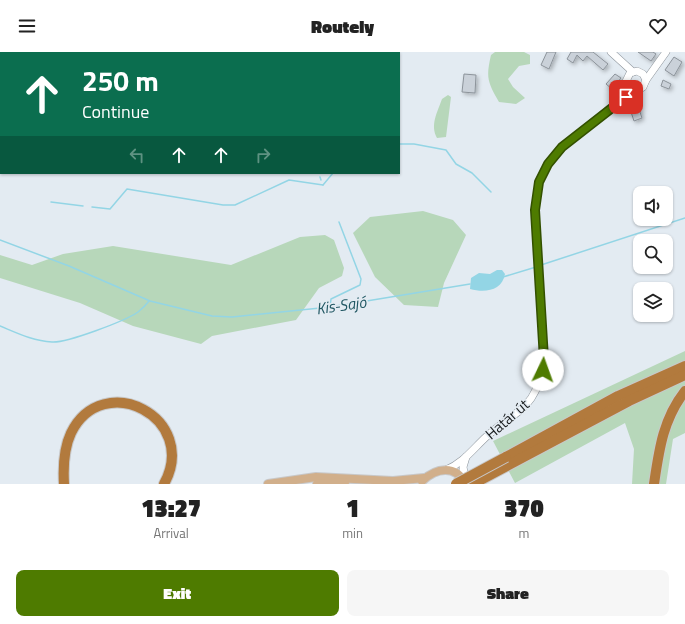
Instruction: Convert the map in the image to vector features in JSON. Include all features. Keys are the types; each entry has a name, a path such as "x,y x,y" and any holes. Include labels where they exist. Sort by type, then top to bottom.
{"highway":[{"path":"472,484 508,460 612,400 649,380 685,366"},
{"path":"456,484 629,401 685,376"},
{"path":"654,484 664,429 672,410 685,391"},
{"path":"64,484 67,445 71,433 77,423 84,416 100,406 123,403 135,405 150,412 165,431 171,444 172,458 170,471 164,484"}],"main road":[{"path":"611,52 646,80"},
{"path":"615,104 643,87 655,66 666,52"},
{"path":"621,60 627,81 631,88 637,90"},
{"path":"615,104 627,81 637,72 655,66"},
{"name":"Határ út","path":"446,470 456,465 466,457 487,436 514,417 531,400 541,378 544,359 536,224 536,203 539,182 548,164 562,147 615,104"},
{"path":"466,457 463,467 466,484"},
{"path":"268,484 316,477 422,481 433,472 446,470 459,475 466,484"},
{"path":"323,484 344,482 369,484"},
{"path":"317,484 340,484"}],"green space":[{"path":"495,52 524,52 530,55 530,64 519,66 508,79 513,87 525,98 516,104 499,102 492,89 488,74 491,55"},
{"path":"448,95 451,97 446,137 437,138 434,128 436,114 442,99"},
{"path":"423,211 453,220 466,235 444,283 438,307 404,305 375,277 353,233 370,217"},
{"path":"325,235 334,240 344,268 342,276 319,288 296,320 212,336 201,344 133,326 80,303 0,278 0,255 32,265 63,254 113,246 231,265 300,237"},
{"path":"685,351 685,433 673,439 666,484 632,484 634,449 625,423 515,483 493,441"}],"water":[{"path":"497,270 502,270 505,274 503,280 497,287 481,291 470,289 471,278 479,273 490,274"}],"building":[{"path":"547,52 556,52 549,69 541,65"},
{"path":"571,52 593,52 608,64 603,70 587,56 583,61 577,55 573,63 567,59"},
{"path":"638,52 653,52 656,54 651,61"},
{"path":"674,57 682,62 674,76 665,70"},
{"path":"464,74 476,75 475,93 462,92"},
{"path":"615,74 621,78 612,89 606,84"},
{"path":"663,80 671,84 669,89 661,86"},
{"path":"639,109 642,118 634,121 631,112"}],"waterway":[{"path":"400,144 414,144 446,150 456,164 472,173 491,192"},
{"path":"323,185 332,174"},
{"path":"92,207 110,209 127,189 223,205 235,205 289,180 323,185"},
{"path":"51,202 83,206"},
{"name":"Kis-Sajó","path":"541,265 685,218"},
{"path":"330,307 331,299 360,285 361,279 339,222"},
{"name":"Kis-Sajó","path":"0,240 69,266 150,301 212,316 232,317 330,307 470,284"},
{"name":"Kis-Sajó","path":"503,277 536,267"},
{"path":"0,326 38,340 52,342 59,341 96,331 121,321 138,312 149,301"}],"route":[{"path":"543,370 544,359 535,210 536,194 539,182 543,171 562,147 615,104 626,97"}]}
